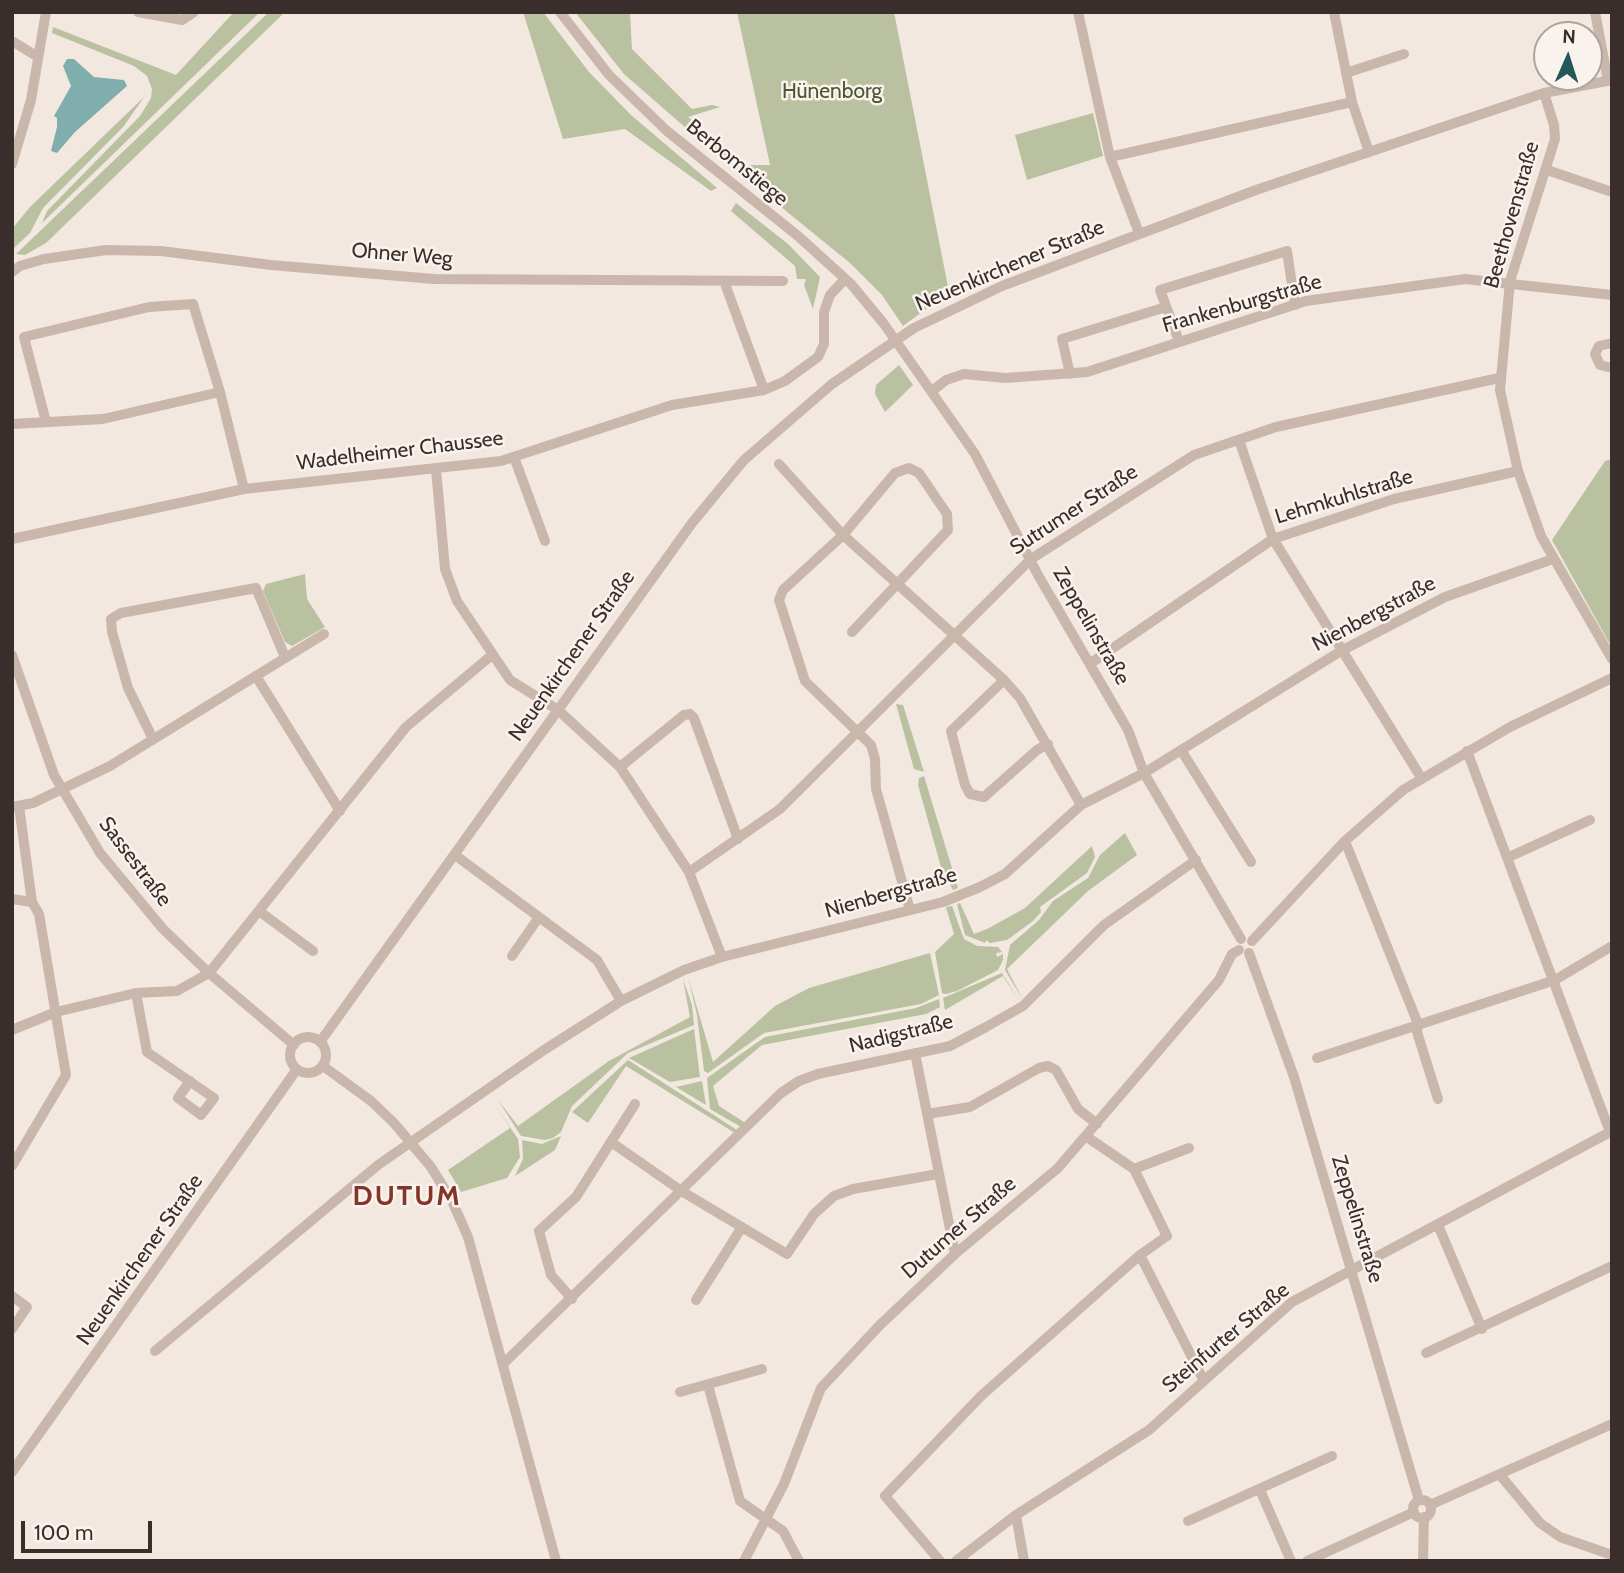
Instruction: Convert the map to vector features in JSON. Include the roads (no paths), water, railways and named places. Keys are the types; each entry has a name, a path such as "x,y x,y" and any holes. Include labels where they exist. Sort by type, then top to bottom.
{"street":[{"path":"12,164 31,100 46,12"},
{"path":"138,12 182,20 194,12"},
{"name":"Berbomstiege","path":"560,12 609,75 667,131 788,228 845,279 867,301 895,340"},
{"path":"1078,12 1110,157 1139,233"},
{"path":"1334,12 1352,102 1369,152"},
{"path":"1595,12 1610,80"},
{"path":"12,41 38,57"},
{"path":"1346,73 1404,54"},
{"name":"Neuenkirchener Straße","path":"320,1042 692,523 733,473 820,393 895,340 958,305 1139,233 1544,93 1610,80"},
{"name":"Beethovenstraße","path":"1544,93 1554,125 1555,139 1510,281 1499,378 1518,471 1541,536 1612,659"},
{"path":"1110,157 1352,102"},
{"path":"1547,170 1612,192"},
{"name":"Ohner Weg","path":"15,265 106,250 161,251 271,265 434,279 783,281"},
{"path":"1179,341 1160,289 1287,251 1295,304"},
{"name":"Wadelheimer Chaussee","path":"12,539 244,489 436,469 514,457 671,405 764,390 785,381 818,357 824,344 824,312 830,295 845,279"},
{"name":"Frankenburgstraße","path":"932,391 946,380 964,374 1005,378 1087,372 1295,304 1465,279 1510,281 1612,295"},
{"path":"724,281 764,390"},
{"path":"46,422 24,337 149,307 193,304 220,393 244,489"},
{"path":"1070,374 1062,339 1166,307"},
{"name":"Zeppelinstraße","path":"895,340 975,454 1128,730 1144,773 1245,946 1294,1077 1424,1503"},
{"path":"1612,343 1599,346 1595,354 1600,365 1612,368"},
{"name":"Sutrumer Straße","path":"689,872 780,809 1031,559 1194,455 1276,427 1499,378"},
{"path":"12,424 103,419 220,393"},
{"path":"1239,440 1273,539 1422,779"},
{"path":"514,457 545,541"},
{"path":"779,464 843,535 898,586 955,632 1020,698 1081,805"},
{"path":"852,632 948,530 950,520 919,473 909,468 895,473 843,535 783,590 779,608 805,681 872,745 876,759 876,789 911,910"},
{"path":"436,469 445,569 457,601 510,680 558,710 621,767 689,872 722,957"},
{"name":"Lehmkuhlstraße","path":"1091,663 1273,539 1394,499 1518,471"},
{"name":"Nienbergstraße","path":"155,1351 411,1141 621,1001 684,970 722,957 943,902 1005,874 1081,805 1144,773 1341,651 1445,597 1553,559"},
{"path":"153,739 128,688 111,632 111,619 121,613 256,588 285,657"},
{"path":"12,1166 66,1075 39,914 32,902 16,806 62,790 153,739 324,634"},
{"name":"Sassestraße","path":"12,655 42,746 62,790 100,853 129,891 209,973 294,1045"},
{"path":"12,1030 56,1012 136,993 177,991 209,973 406,727 492,655"},
{"path":"1612,669 1612,677"},
{"path":"256,676 340,811"},
{"name":"Dutumer Straße","path":"744,1561 768,1518 821,1388 880,1325 955,1254 1058,1168 1087,1138 1112,1102 1225,972 1232,954 1245,946 1345,841 1403,790 1467,751 1612,677"},
{"path":"1004,680 951,731 965,785 970,794 985,797 1037,750 1048,744"},
{"path":"621,767 684,715 690,714 694,718 738,839"},
{"path":"1181,750 1251,862"},
{"path":"1467,751 1611,1132"},
{"path":"1509,857 1590,820"},
{"path":"1345,841 1418,1024 1417,1032 1438,1099"},
{"path":"454,855 597,960 621,1001"},
{"name":"Nadigstraße","path":"503,1364 683,1192 745,1128 799,1081 950,1046 1023,1006 1104,925 1196,860"},
{"path":"12,899 32,902"},
{"path":"259,911 313,951"},
{"path":"512,956 539,917"},
{"path":"1317,1058 1555,980 1612,946"},
{"path":"136,993 147,1052 190,1081"},
{"path":"306,1038 320,1042 326,1053 323,1066 311,1073 297,1069 291,1057 294,1045 306,1038"},
{"path":"915,1054 955,1254"},
{"path":"323,1066 371,1101 411,1141 452,1200 468,1237 556,1561"},
{"path":"927,1114 970,1107 1048,1066 1056,1070 1078,1109 1097,1124"},
{"name":"Neuenkirchener Straße","path":"12,1472 297,1069"},
{"path":"572,1299 551,1275 539,1231 576,1197 635,1104"},
{"name":"Steinfurter Straße","path":"956,1561 1016,1516 1149,1430 1292,1303 1352,1268 1611,1132"},
{"path":"940,1561 885,1496 981,1396 1140,1255 1167,1236 1134,1169 1087,1138"},
{"path":"611,1142 683,1192 787,1254 814,1213 834,1196 853,1189 938,1174"},
{"path":"1134,1169 1189,1148"},
{"path":"1438,1225 1482,1329"},
{"path":"696,1300 742,1227"},
{"path":"1140,1255 1204,1381"},
{"path":"1426,1353 1612,1266"},
{"path":"12,1296 27,1307 12,1329"},
{"path":"680,1392 762,1369"},
{"path":"708,1385 740,1500 783,1531 799,1561"},
{"path":"1307,1561 1429,1512 1424,1503 1500,1475 1612,1424"},
{"path":"1188,1521 1332,1456"},
{"path":"1500,1475 1550,1530 1587,1548 1612,1555"},
{"path":"1260,1490 1291,1561"},
{"path":"1419,1515 1423,1561"},
{"path":"1016,1516 1024,1561"}],"water":[{"path":"67,59 74,59 94,77 124,80 127,86 75,132 57,153 51,151 57,127 57,118 54,116 71,86 63,66"}],"district":[{"name":"DUTUM","path":"407,1197"}],"park label":[{"name":"Hünenborg","path":"832,92"}]}
